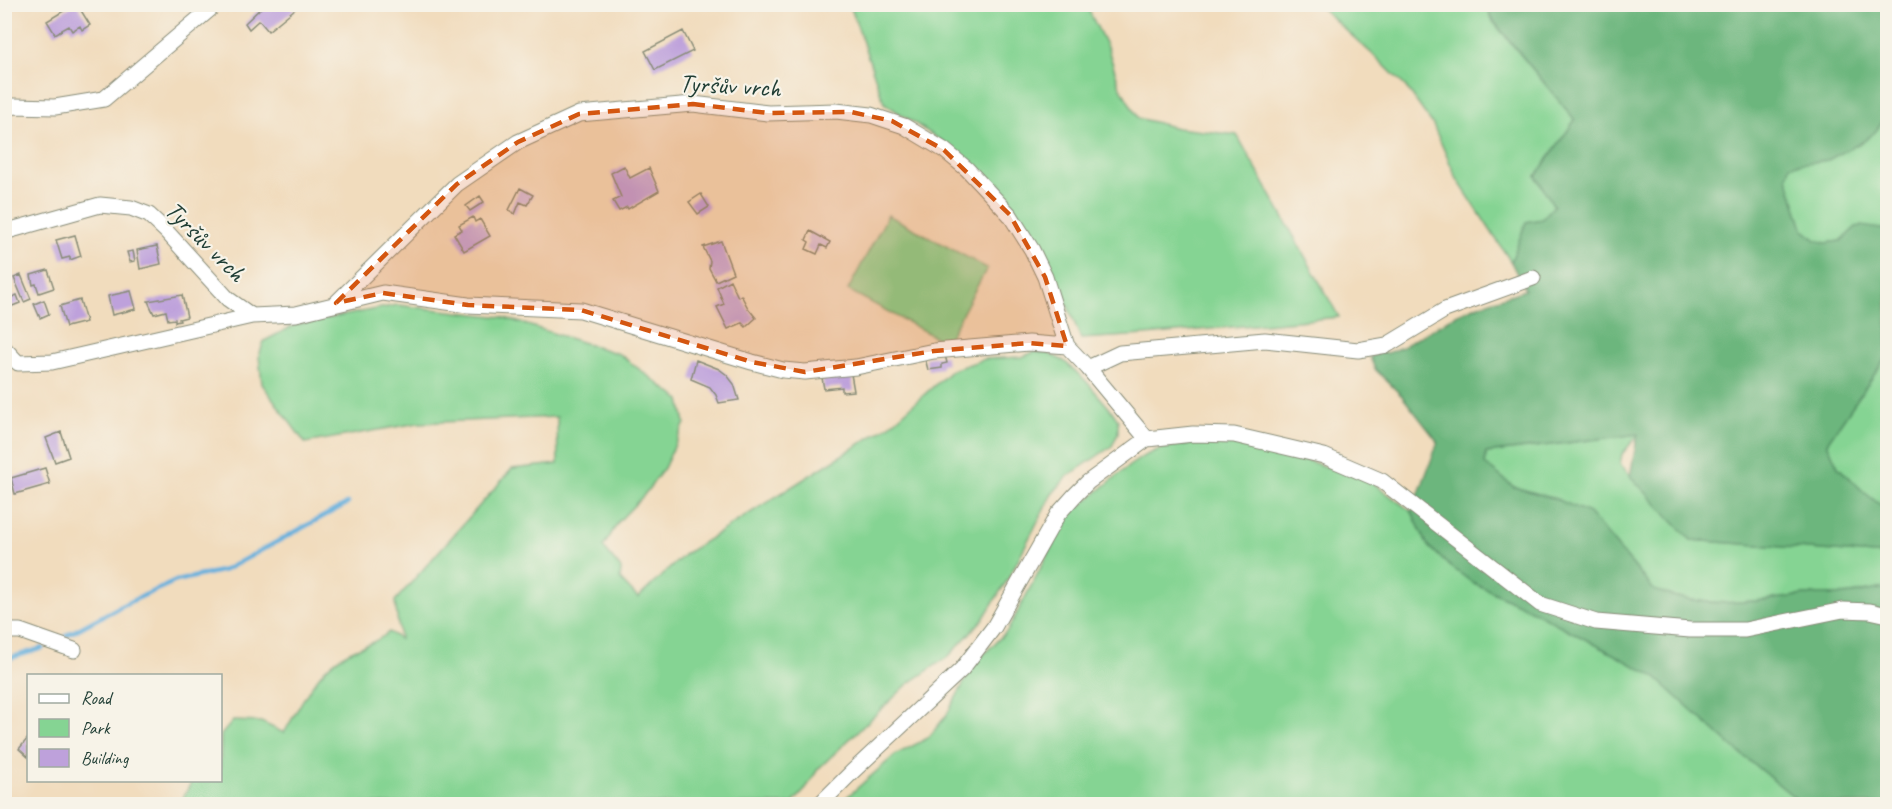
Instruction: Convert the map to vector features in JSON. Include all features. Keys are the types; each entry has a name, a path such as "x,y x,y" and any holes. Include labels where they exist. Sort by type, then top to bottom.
{"street":[{"path":"4,111 14,106 55,107 104,99 216,4"},
{"name":"Tyršův vrch","path":"336,303 457,184 519,142 579,114 693,104 768,113 851,112 871,115 898,124 944,150 967,169 1011,215 1046,277 1067,346 1148,439"},
{"name":"Tyršův vrch","path":"4,232 100,205 131,208 149,215 228,298 252,316 296,314 382,293 468,304 581,310 752,362 783,370 806,372 856,367 934,351 1029,343 1067,346"},
{"path":"1088,368 1120,353 1265,340 1358,350 1387,345 1445,310 1533,278"},
{"path":"4,348 18,363 52,362 252,316"},
{"path":"820,804 962,669 994,627 1058,514 1075,495 1088,482 1148,439 1193,434 1234,435 1324,456 1382,481 1540,604 1596,622 1690,630 1745,630 1843,610 1870,611 1887,615"},
{"path":"4,631 20,631 74,650"}],"highlighted area":[{"path":"693,104 768,113 851,112 892,121 944,150 1010,215 1045,277 1067,346 1029,343 934,351 805,372 752,362 581,310 468,305 383,293 336,303 457,184 518,142 579,114"}],"green space":[{"path":"850,5 1086,5 1108,49 1120,87 1138,118 1177,128 1237,135 1339,317 1081,339 1063,294 1034,234 1001,190 948,145 884,103"},
{"path":"1318,5 1486,5 1489,8 1490,18 1575,120 1536,176 1554,206 1542,219 1526,222 1511,262 1457,179 1433,125 1406,87"},
{"path":"1486,5 1887,5 1887,116 1875,132 1864,141 1828,160 1790,165 1787,177 1803,229 1816,240 1826,243 1841,241 1856,227 1861,226 1887,230 1887,356 1827,443 1838,467 1887,510 1887,555 1691,540 1630,476 1638,434 1486,453 1485,464 1514,487 1556,499 1589,513 1654,590 1673,596 1729,603 1805,595 1845,595 1887,588 1887,804 1803,804 1736,750 1654,676 1535,612 1472,582 1446,563 1427,544 1412,512 1438,442 1402,396 1375,369 1370,357 1379,352 1388,353 1404,346 1456,315 1479,305 1525,290 1511,262 1526,222 1542,219 1554,206 1536,176 1575,120 1490,17 1489,8"},
{"path":"1887,116 1887,230 1856,227 1841,241 1826,243 1816,240 1803,229 1787,177 1790,165 1828,160 1875,132"},
{"path":"888,215 987,268 946,343 848,290"},
{"path":"397,305 502,317 619,354 680,400 685,423 664,468 644,495 619,521 603,547 621,569 620,579 638,598 685,554 890,425 952,370 985,359 1022,357 1034,352 1047,353 1064,361 1086,381 1118,420 1118,433 1112,446 1068,476 1052,494 1008,579 983,619 949,656 908,684 818,769 805,790 792,804 180,804 191,782 222,782 222,734 233,721 261,722 284,733 308,692 330,665 389,632 400,639 395,601 512,469 558,464 557,417 418,423 305,443 262,384 259,356 264,341 295,325"},
{"path":"1887,356 1887,510 1838,467 1827,443"},
{"path":"1639,434 1622,454 1620,464 1691,540 1887,555 1887,588 1845,595 1805,595 1729,603 1673,596 1654,590 1589,513 1556,499 1514,487 1485,464 1486,453"},
{"path":"1215,442 1252,445 1369,480 1412,512 1427,544 1446,563 1472,582 1535,612 1654,676 1736,750 1803,804 839,804 895,755 928,738 946,716 974,664 1008,630 1068,516 1144,456 1160,449 1180,445"}],"building":[{"path":"75,4 90,25 82,30 80,26 72,31 69,26 55,34 47,21"},
{"path":"265,4 291,4 295,9 268,31 259,20 249,29 245,23"},
{"path":"683,31 693,51 655,70 645,51"},
{"path":"624,166 630,178 649,168 659,191 628,209 627,207 619,211 613,201 621,197 611,173"},
{"path":"520,188 533,195 527,205 520,202 515,214 509,210"},
{"path":"701,194 709,207 698,214 689,202"},
{"path":"480,196 484,202 470,211 466,206"},
{"path":"473,217 475,222 480,219 490,236 464,251 454,234 462,230 459,225"},
{"path":"810,231 830,242 827,248 821,245 817,254 806,249 809,242 806,240"},
{"path":"75,235 81,256 70,260 70,257 62,259 56,240"},
{"path":"721,241 733,273 716,281 709,268 710,261 703,247"},
{"path":"157,246 161,264 140,269 137,250"},
{"path":"133,251 135,261 130,262 127,252"},
{"path":"48,270 54,288 39,293 36,284 33,285 31,275"},
{"path":"21,275 31,299 24,302 14,278"},
{"path":"730,280 738,297 741,295 756,318 746,327 742,323 728,329 717,307 724,304 717,287"},
{"path":"131,291 136,309 112,315 108,296"},
{"path":"17,295 20,303 10,307 7,299"},
{"path":"182,295 187,317 175,322 175,319 168,320 166,311 154,314 148,301"},
{"path":"44,300 49,314 40,318 34,304"},
{"path":"80,300 86,322 66,327 60,306"},
{"path":"945,355 947,363 942,364 942,368 928,370 925,358"},
{"path":"696,360 719,369 727,375 734,384 739,400 719,403 710,387 691,379"},
{"path":"851,374 854,391 842,392 842,387 824,389 822,378"},
{"path":"61,432 69,457 55,462 46,438"},
{"path":"45,468 50,484 15,494 11,478"},
{"path":"27,739 27,756 19,749"}],"waterway":[{"path":"67,635 125,604 176,581 225,570 348,503"},
{"path":"4,660 43,648"}]}
